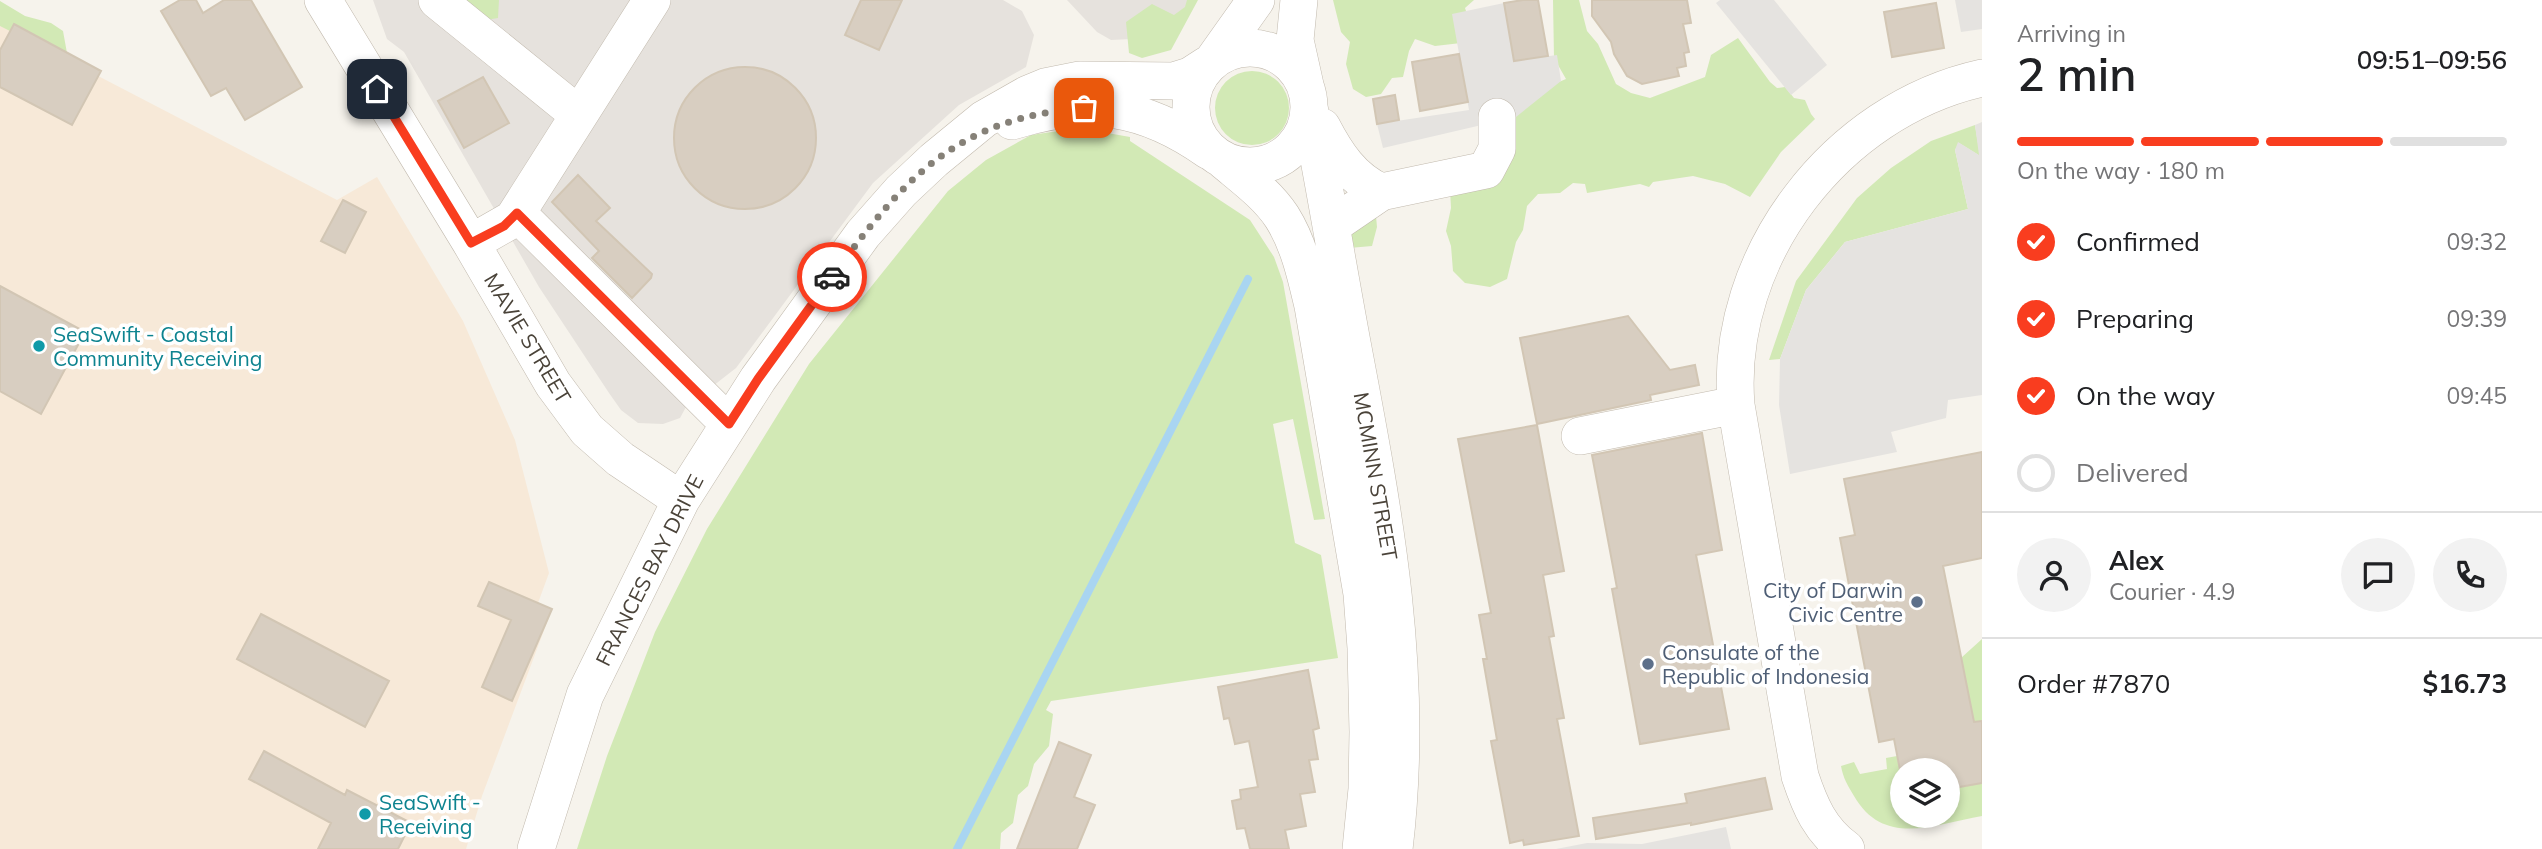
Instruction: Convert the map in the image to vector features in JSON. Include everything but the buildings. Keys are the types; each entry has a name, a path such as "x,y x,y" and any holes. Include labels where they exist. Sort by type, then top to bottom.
{"street":[{"name":"MAVIE STREET","path":"323,0 471,243 553,384 587,430 620,459 681,500"},
{"path":"437,0 579,115"},
{"path":"471,243 504,226 517,213 652,0"},
{"path":"1256,0 1195,83 1190,110 1194,127 1202,142 1217,157 1247,166 1264,165 1290,151 1297,142 1305,129 1308,98"},
{"name":"MCMINN STREET","path":"1299,0 1294,40 1308,98 1382,497 1399,636 1401,729 1394,849"},
{"path":"1210,63 1233,50 1258,49 1272,52 1286,61 1297,72 1344,164 1372,188 1381,192"},
{"name":"FRANCES BAY DRIVE","path":"536,849 585,695 681,500 758,379 863,234 901,191 941,154 1006,105 1045,87 1080,80 1174,81 1190,76 1210,63"},
{"path":"1846,849 1826,833 1816,818 1800,776 1736,405 1735,366 1745,317 1770,245 1812,181 1842,150 1870,129 1920,99 1982,78"},
{"name":"FRANCES BAY DRIVE","path":"941,154 998,125 1053,110 1084,108 1127,111 1153,118 1192,139 1217,157"},
{"path":"1331,226 1381,192 1486,170 1497,149 1497,117"},
{"name":"MCMINN STREET","path":"1217,157 1257,189 1281,216 1304,267 1313,306 1362,594 1368,732 1362,849"},
{"path":"517,213 729,424"},
{"path":"1580,436 1736,405"}],"shaded area":[{"path":"373,0 1003,0 1022,11 1034,35 1026,67 959,105 873,183 736,368 686,407 680,418 663,424 638,423 621,410 539,287 404,52 387,39"},
{"path":"1067,0 1191,0 1172,37 1111,40 1097,32"},
{"path":"1720,0 1774,0 1827,65 1791,95 1716,3"},
{"path":"1955,0 1982,0 1982,29 1961,32"},
{"path":"1504,3 1514,61 1557,55 1561,81 1516,117 1383,148 1377,124 1469,110 1452,14"},
{"path":"0,25 337,200 377,177 463,321 515,440 549,573 538,603 552,609 482,796 466,849 0,849"},
{"path":"1982,122 1982,395 1948,400 1946,418 1891,432 1897,452 1790,474 1779,405 1780,359 1806,290 1845,242 1968,209 1955,150 1958,142 1979,155 1975,125"},
{"path":"1726,827 1731,849 1556,849 1587,843 1642,844"}],"green space":[{"path":"442,0 499,0 498,18 473,22"},
{"path":"1187,0 1198,0 1171,50 1142,58 1129,53 1126,22 1152,4 1174,15 1185,7"},
{"path":"1333,0 1474,0 1465,8 1468,17 1461,43 1435,46 1415,39 1409,51 1403,77 1392,78 1381,94 1366,97 1353,89 1346,64 1350,42 1341,32"},
{"path":"1553,0 1579,0 1587,31 1598,44 1616,84 1631,93 1650,98 1705,77 1711,55 1738,38 1770,82 1777,88 1785,87 1794,98 1805,100 1815,119 1781,152 1750,197 1725,184 1693,176 1653,182 1649,187 1640,184 1587,193 1585,184 1573,183 1560,193 1538,194 1527,206 1523,230 1516,242 1507,279 1490,287 1465,283 1453,271 1451,246 1446,231 1451,208 1450,189 1511,102 1566,79 1554,58"},
{"path":"0,1 25,16 51,23 63,31 67,53 14,24 10,31 0,26"},
{"path":"1245,71 1259,71 1273,77 1283,87 1289,108 1287,122 1273,139 1259,145 1245,145 1231,139 1221,129 1215,115 1215,101 1221,87 1231,77"},
{"path":"1975,125 1980,156 1959,143 1955,150 1968,209 1845,242 1806,290 1780,359 1769,360 1796,281 1857,198 1891,168 1931,141"},
{"path":"1079,128 1130,137 1130,141 1250,220 1274,257 1283,282 1325,519 1314,520 1293,419 1273,424 1295,543 1321,555 1338,658 1051,701 1046,710 1053,714 1049,746 1034,764 1028,786 1018,795 1013,823 1001,833 1000,849 577,849 607,756 655,632 707,529 809,364 948,191 986,160 1031,135"},
{"path":"1375,205 1377,227 1372,246 1349,248 1346,224"},
{"path":"1982,639 1982,721 1974,722 1961,658"},
{"path":"1897,756 1897,758 1890,758 1890,825 1866,812 1844,778 1841,766 1854,762 1860,774 1887,769 1886,758"},
{"path":"1982,783 1982,816 1960,821 1960,787"}],"waterway":[{"path":"957,849 1248,279"}],"way so far":[{"path":"832,277 863,234 901,191 941,154 998,125 1053,110 1084,108"}],"place":[{"name":"SeaSwift - Coastal Community Receiving","path":"39,346"},
{"name":"City of Darwin Civic Centre","path":"1917,602"},
{"name":"Consulate of the Republic of Indonesia","path":"1648,664"},
{"name":"SeaSwift - Receiving","path":"365,814"}],"route":[{"path":"377,89 471,243 504,226 517,213 729,424 832,277"}]}
